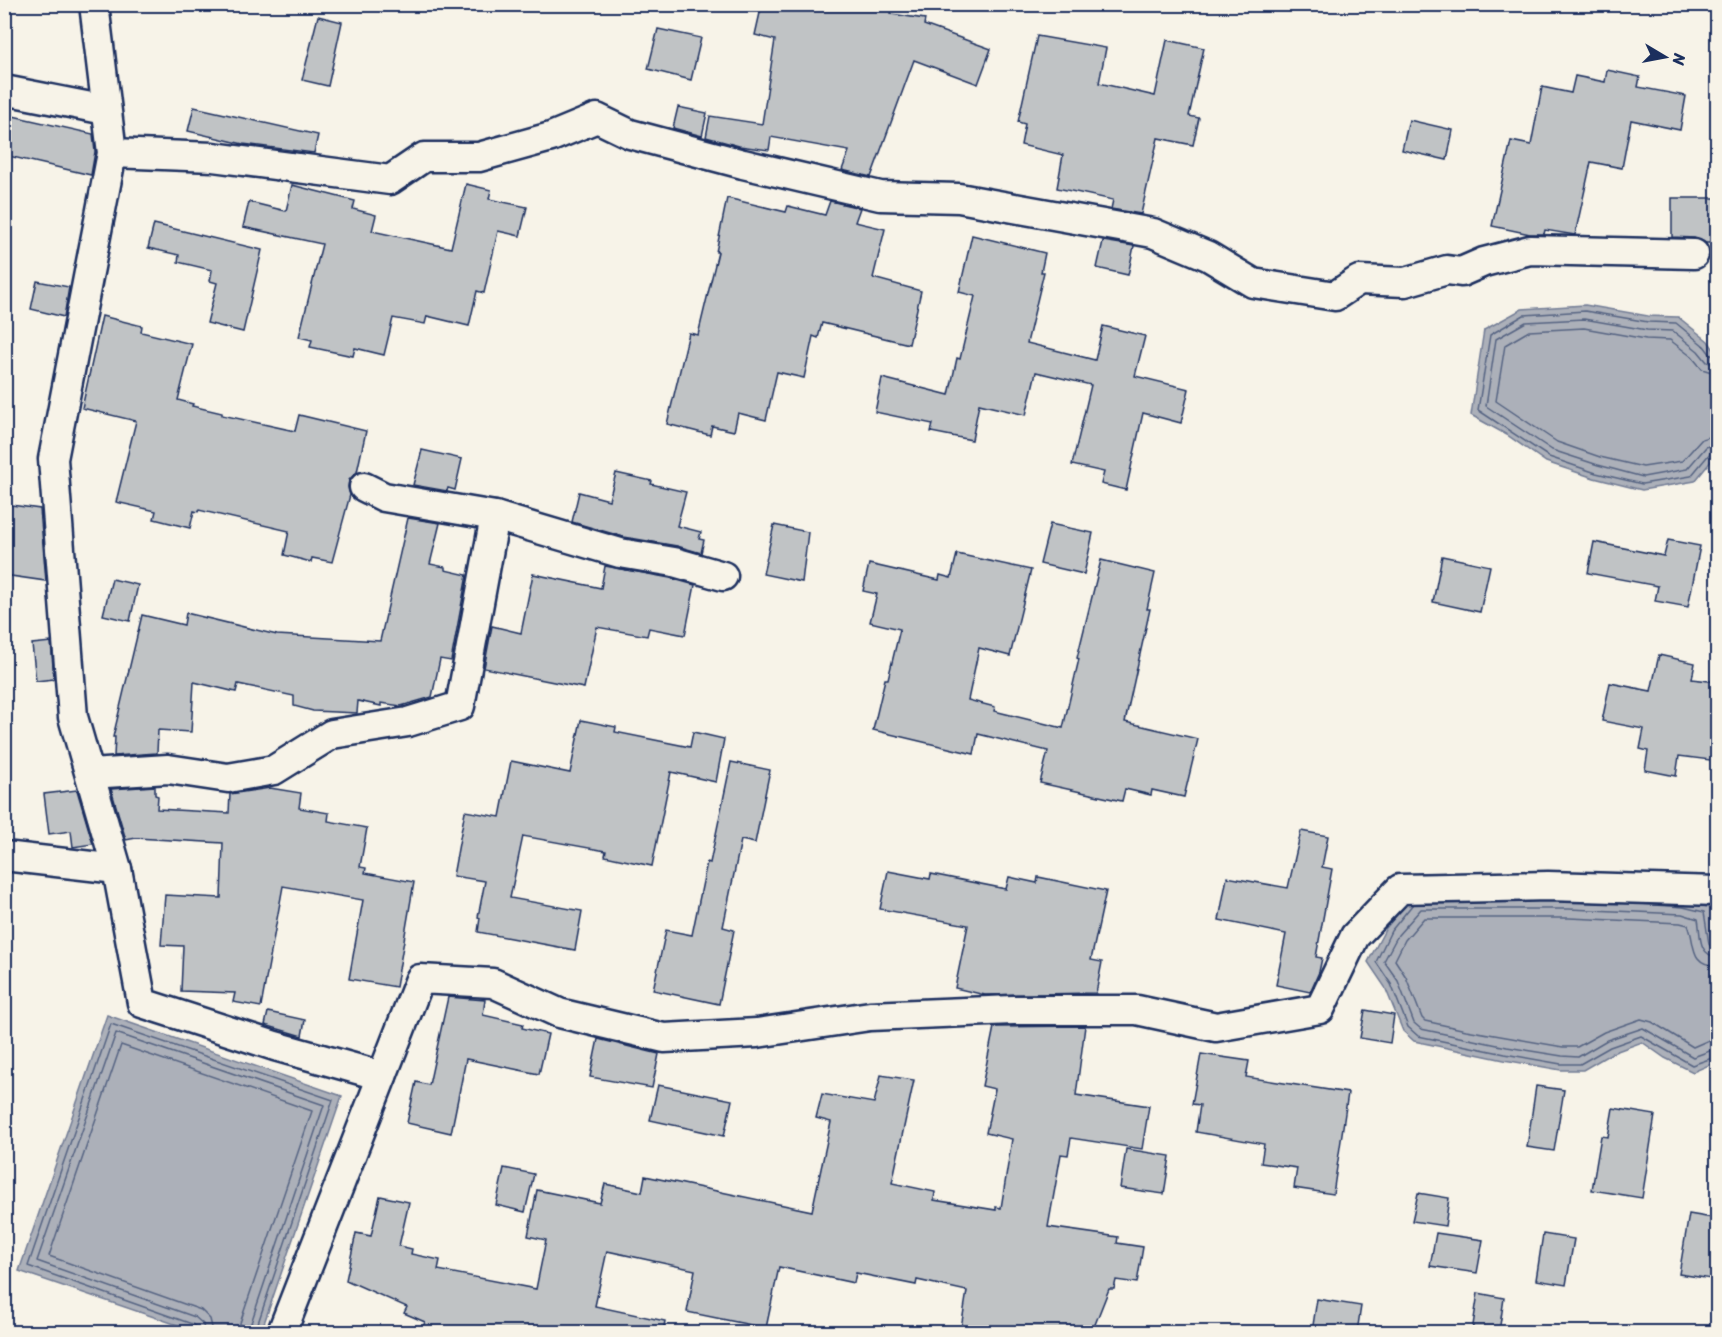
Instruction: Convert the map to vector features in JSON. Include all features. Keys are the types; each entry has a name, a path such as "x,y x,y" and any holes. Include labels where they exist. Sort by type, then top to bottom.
{"street":[{"path":"94,4 112,153 53,459 73,717 117,868 141,1003 275,1046 382,1076"},
{"path":"4,90 106,110"},
{"path":"112,153 213,157 390,180 424,157 479,157 551,137 597,118 630,134 743,164 880,196 959,198 1153,234 1208,256 1253,284 1335,296 1359,280 1405,282 1447,270 1461,273 1484,262 1530,250 1694,254"},
{"path":"364,487 384,497 495,516 620,553 674,562 723,576"},
{"path":"90,774 168,768 228,778 274,770 332,734 408,722 460,705 495,516"},
{"path":"4,856 117,868"},
{"path":"282,1332 420,979 493,983 559,1013 664,1038 757,1033 870,1016 1012,1010 1137,1010 1216,1027 1320,1009 1355,936 1401,889 1548,886 1718,891"}],"water":[{"path":"1585,305 1648,316 1678,317 1708,341 1717,354 1717,454 1695,481 1642,490 1594,478 1546,462 1507,435 1471,415 1484,330 1522,309"},
{"path":"1413,895 1684,901 1711,908 1713,938 1718,954 1716,1062 1693,1072 1665,1058 1642,1042 1612,1053 1583,1070 1561,1070 1414,1041 1403,1031 1385,987 1368,962 1386,928"},
{"path":"107,1015 342,1096 261,1332 198,1332 19,1271"}],"building":[{"path":"762,4 864,4 892,9 891,14 925,19 924,25 991,49 978,84 914,60 871,177 842,170 849,151 771,137 769,150 739,146 706,137 710,116 762,124 775,40 755,35"},
{"path":"318,16 342,22 328,86 302,80"},
{"path":"658,29 701,38 691,80 648,69"},
{"path":"1037,36 1106,48 1099,83 1155,96 1167,40 1204,48 1189,116 1199,118 1193,145 1158,138 1141,214 1111,209 1113,200 1057,188 1063,155 1021,145 1025,124 1018,122"},
{"path":"1607,70 1640,77 1638,87 1686,96 1680,130 1631,120 1622,168 1591,162 1575,235 1545,230 1544,234 1530,234 1492,226 1511,141 1531,145 1542,87 1571,93 1575,76 1605,82"},
{"path":"194,107 318,135 314,153 243,144 188,131"},
{"path":"678,107 707,113 702,136 673,128"},
{"path":"4,114 93,134 95,152 91,175 4,155"},
{"path":"1409,120 1453,130 1447,160 1402,150"},
{"path":"466,184 491,190 489,199 527,207 520,236 498,231 484,293 477,291 469,326 427,316 425,324 393,318 384,355 355,348 353,356 310,347 312,340 299,337 322,244 243,227 249,202 286,211 292,185 355,201 353,209 376,215 372,231 451,248"},
{"path":"727,198 786,212 788,206 825,215 830,201 860,208 855,222 885,229 873,278 921,291 909,344 822,323 818,338 813,336 804,378 777,372 766,420 738,413 734,431 712,426 710,435 667,424 689,333 698,335 718,252 716,252"},
{"path":"1672,198 1718,198 1718,243 1706,243 1694,238 1672,237"},
{"path":"154,224 262,250 243,332 207,323 217,283 210,281 212,270 178,262 179,255 148,248"},
{"path":"972,235 1045,253 1041,272 1044,272 1027,343 1095,360 1103,326 1145,336 1135,376 1189,389 1181,423 1143,413 1126,490 1101,484 1104,472 1072,465 1091,385 1036,372 1026,415 979,404 972,440 931,432 933,424 875,412 882,378 949,395 975,296 959,292"},
{"path":"1103,241 1134,246 1128,275 1097,268"},
{"path":"37,281 69,287 64,317 31,309"},
{"path":"102,316 142,326 141,332 192,344 178,400 222,413 222,415 295,431 299,415 366,431 357,472 349,480 350,495 332,562 312,558 311,562 284,555 289,531 199,510 194,511 190,528 154,519 156,511 116,502 136,421 82,408"},
{"path":"422,450 462,459 455,490 448,488 447,491 413,485"},
{"path":"616,473 686,492 677,526 701,532 699,539 704,540 701,553 677,546 624,537 572,522 579,492 609,500"},
{"path":"4,504 40,509 46,581 4,575"},
{"path":"408,518 440,523 430,564 467,575 451,661 440,659 432,697 401,706 381,703 381,706 358,701 357,713 313,711 294,706 294,696 238,684 236,692 194,682 191,732 158,730 157,753 114,756 115,737 113,737 142,615 184,625 186,613 277,635 380,641"},
{"path":"1050,524 1093,533 1084,574 1040,564"},
{"path":"774,525 808,532 802,582 763,574"},
{"path":"1668,540 1700,546 1688,607 1655,601 1658,586 1588,573 1594,542 1664,556"},
{"path":"957,554 1031,570 1010,656 979,648 968,700 995,707 994,711 1063,728 1101,560 1155,573 1147,609 1150,609 1125,722 1198,739 1184,797 1152,790 1151,795 1125,789 1122,801 1040,783 1048,751 978,734 974,754 873,730 900,629 870,622 877,594 863,591 869,564 939,580 940,575 951,578"},
{"path":"1442,556 1490,566 1480,612 1433,602"},
{"path":"605,566 695,585 685,635 649,628 647,636 597,627 584,688 484,668 492,626 521,633 533,574 601,588"},
{"path":"112,579 138,585 130,621 103,615"},
{"path":"51,642 54,679 36,681 32,644"},
{"path":"1659,655 1695,663 1692,679 1718,682 1718,761 1679,756 1676,776 1645,770 1648,751 1640,749 1644,729 1602,721 1610,683 1651,691"},
{"path":"581,720 616,727 615,732 690,747 693,732 724,739 716,782 671,772 652,866 605,856 606,851 523,836 510,898 582,911 575,950 478,932 480,918 478,917 485,881 453,876 465,811 500,817 511,761 570,773"},
{"path":"731,762 770,770 755,843 741,840 723,927 734,930 719,1004 653,990 666,930 692,935"},
{"path":"155,786 155,795 158,796 157,809 229,813 230,794 270,788 301,793 299,808 329,813 328,821 367,828 360,867 366,868 365,873 414,882 396,987 349,979 363,900 283,886 261,1007 233,1002 235,993 181,991 183,946 161,945 165,895 221,898 223,843 136,838 126,840 111,789"},
{"path":"77,790 93,844 73,847 71,831 49,834 44,794"},
{"path":"1301,831 1328,836 1322,867 1332,869 1316,957 1322,958 1319,972 1310,992 1276,985 1286,934 1219,920 1227,877 1288,888"},
{"path":"888,871 930,879 931,874 1006,889 1009,877 1037,883 1038,877 1106,891 1091,960 1102,962 1096,993 985,995 955,988 968,925 880,909"},
{"path":"448,997 485,1000 483,1015 523,1024 522,1028 548,1034 539,1074 466,1059 451,1133 407,1123 416,1082 429,1085"},
{"path":"1365,1010 1394,1015 1390,1043 1360,1038"},
{"path":"268,1012 305,1020 302,1036 265,1025"},
{"path":"1085,1026 1076,1095 1149,1106 1142,1149 1071,1138 1068,1155 1061,1154 1048,1227 1118,1237 1117,1243 1143,1247 1137,1283 1116,1280 1114,1289 1109,1289 1092,1332 1040,1332 1011,1328 1009,1332 987,1332 961,1328 967,1291 917,1280 916,1285 856,1273 854,1283 779,1267 766,1328 687,1312 695,1270 607,1251 595,1306 665,1321 663,1332 421,1332 425,1322 404,1313 407,1307 346,1280 356,1233 371,1236 380,1196 409,1202 399,1246 412,1249 411,1254 440,1260 438,1270 536,1289 546,1240 528,1236 537,1190 600,1203 605,1184 642,1192 645,1176 812,1211 831,1122 816,1118 822,1094 874,1103 881,1075 914,1080 892,1183 935,1192 934,1200 996,1210 996,1207 1001,1208 1012,1139 986,1133 995,1089 982,1086 994,1027"},
{"path":"598,1039 659,1054 652,1088 590,1077"},
{"path":"1201,1054 1249,1061 1246,1077 1348,1093 1333,1194 1294,1188 1297,1168 1261,1163 1264,1144 1196,1132 1200,1105 1192,1104"},
{"path":"658,1085 732,1100 724,1136 650,1120"},
{"path":"1536,1086 1564,1090 1554,1151 1527,1147"},
{"path":"1613,1108 1655,1115 1642,1198 1592,1190 1601,1136 1608,1137"},
{"path":"1126,1149 1170,1156 1164,1194 1120,1188"},
{"path":"504,1168 534,1174 525,1212 496,1205"},
{"path":"1418,1193 1449,1198 1445,1226 1412,1221"},
{"path":"1689,1214 1718,1219 1718,1280 1679,1274"},
{"path":"1436,1233 1483,1240 1477,1273 1430,1266"},
{"path":"1543,1234 1574,1239 1566,1285 1536,1280"},
{"path":"1478,1293 1504,1298 1499,1332 1472,1332"},
{"path":"1317,1299 1361,1306 1357,1332 1312,1332"}]}
